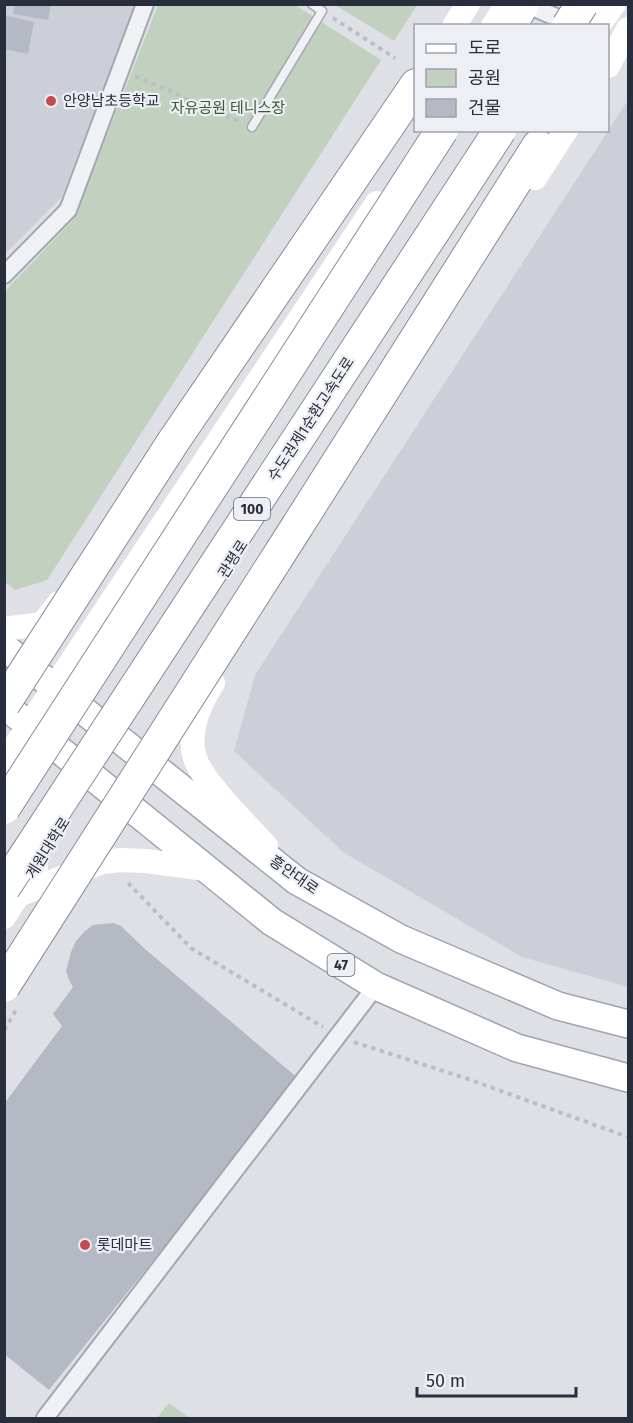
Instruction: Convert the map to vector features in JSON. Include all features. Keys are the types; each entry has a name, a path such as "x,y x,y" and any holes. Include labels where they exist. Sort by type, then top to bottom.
{"highway":[{"path":"511,24 524,4"},
{"path":"569,24 582,4"},
{"path":"4,705 174,442 414,86"},
{"path":"4,807 441,132"},
{"name":"수도권제1순환고속도로","path":"11,892 499,132"},
{"path":"4,986 298,525 534,136"}],"main road":[{"name":"흥안대로","path":"4,647 297,881 412,943 558,1006 628,1024"},
{"name":"47","path":"4,705 272,922 376,986 517,1048 628,1078"}],"street":[{"path":"4,274 68,210 145,4"},
{"path":"455,24 468,4"},
{"path":"494,24 507,4"},
{"path":"524,4 571,24"},
{"path":"599,24 614,4"},
{"path":"609,64 620,43"},
{"path":"4,629 42,624 72,586 368,135 414,85"},
{"path":"4,763 423,132"},
{"path":"297,881 210,783 195,759 193,740 196,715 207,692 565,132"},
{"name":"관평로","path":"92,778 470,185 534,136"},
{"name":"계원대학로","path":"4,917 11,892 92,778"},
{"path":"11,892 107,862 121,860 206,869"},
{"path":"45,1419 376,986"}],"lane":[{"path":"252,127 322,11 312,4"}],"path":[{"path":"322,11 395,58"},
{"path":"121,70 252,127"},
{"path":"107,862 191,948 337,1036 468,1079 628,1137"}],"shaded area":[{"name":"안양남초등학교","path":"5,5 135,5 61,198 5,254"},
{"path":"628,100 628,987 522,957 343,852 234,751 255,675"}],"green space":[{"name":"자유공원 테니스장","path":"158,5 295,5 381,60 47,580 15,590 4,581 4,292 74,219"},
{"path":"335,5 417,5 394,41"},
{"path":"169,1403 189,1418 157,1418"}],"building":[{"path":"15,4 51,4 48,20 13,14"},
{"path":"4,15 34,22 28,54 4,49"},
{"name":"롯데마트","path":"113,923 121,926 299,1079 49,1390 4,1354 4,1104 62,1026 53,1014 73,987 66,971 76,941 93,925"}],"place":[{"name":"안양남초등학교","path":"51,101"},
{"name":"롯데마트","path":"85,1245"}]}
